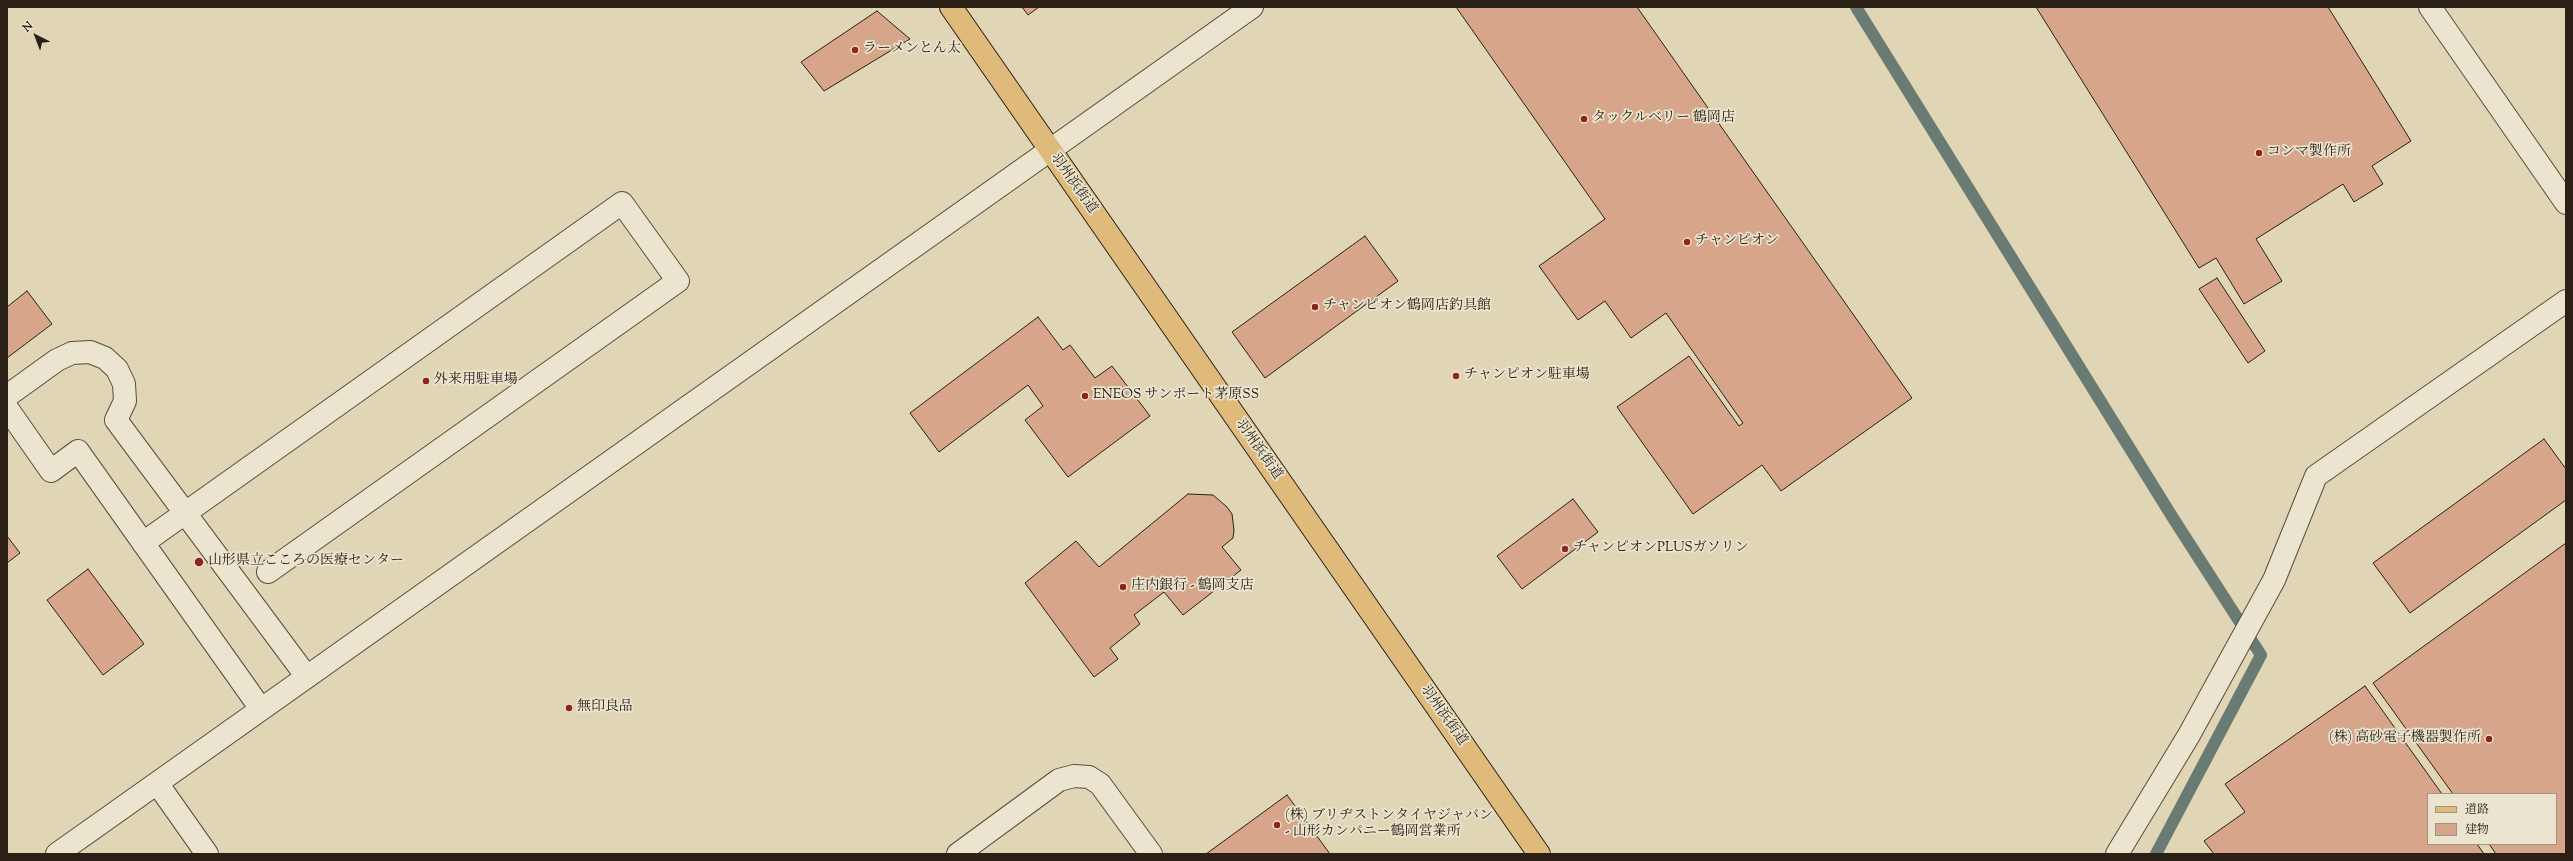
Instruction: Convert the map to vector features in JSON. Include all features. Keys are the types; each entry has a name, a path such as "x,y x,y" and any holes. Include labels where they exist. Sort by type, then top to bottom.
{"main road":[{"name":"羽州浜街道","path":"951,7 1539,854"}],"street":[{"path":"57,854 1252,7"},
{"path":"2430,7 2566,202"},
{"path":"143,543 622,203 678,281 268,572"},
{"path":"2117,854 2189,735 2274,580 2316,476 2566,301"},
{"path":"7,396 57,360 72,353 90,352 105,358 117,369 124,384 125,401 116,420 307,677"},
{"path":"7,408 51,471 78,451 261,709"},
{"path":"958,854 1059,780 1074,776 1089,777 1100,784 1151,854"},
{"path":"157,783 207,854"}],"building":[{"path":"1022,7 1039,7 1028,15"},
{"name":"チャンピオン","path":"1456,7 1637,7 1912,398 1781,491 1762,465 1693,514 1617,407 1689,356 1739,426 1743,423 1666,313 1631,338 1605,301 1578,320 1539,266 1605,219"},
{"name":"コンマ製作所","path":"2036,7 2328,7 2411,141 2372,166 2383,184 2354,202 2343,184 2256,239 2282,281 2244,304 2216,258 2199,268"},
{"name":"ラーメンとん太","path":"877,11 910,39 824,91 801,62"},
{"name":"チャンピオン鶴岡店釣具館","path":"1365,236 1398,281 1265,378 1232,332"},
{"path":"2217,278 2265,351 2248,363 2199,289"},
{"path":"27,291 52,324 7,358 7,307"},
{"name":"ENEOS サンポート茅原SS","path":"1038,317 1063,350 1070,345 1095,378 1112,366 1150,416 1068,477 1025,420 1043,406 1028,385 939,452 910,413"},
{"path":"2544,439 2566,469 2566,500 2410,613 2373,563"},
{"name":"庄内銀行 - 鶴岡支店","path":"1188,494 1213,495 1227,507 1232,514 1234,530 1233,538 1222,547 1241,570 1183,615 1164,592 1134,615 1140,624 1110,648 1118,659 1094,677 1025,583 1076,541 1099,567"},
{"path":"1573,499 1598,532 1522,589 1497,556"},
{"path":"7,536 20,553 7,563"},
{"name":"(株) 高砂電子機器製作所","path":"2566,543 2566,854 2496,854 2490,845 2557,845 2557,793 2452,793 2373,683"},
{"path":"88,569 144,644 103,675 47,600"},
{"path":"2365,686 2441,793 2427,793 2427,845 2478,845 2484,854 2214,854 2204,841 2245,812 2225,784"},
{"name":"(株) ブリヂストンタイヤジャパン - 山形カンパニー鶴岡営業所","path":"1287,795 1330,854 1206,854"}],"waterway":[{"path":"1856,7 2173,518 2261,655 2156,854"}],"place":[{"name":"ラーメンとん太","path":"855,50"},
{"name":"タックルベリー 鶴岡店","path":"1584,119"},
{"name":"コンマ製作所","path":"2259,153"},
{"name":"チャンピオン","path":"1687,242"},
{"name":"チャンピオン鶴岡店釣具館","path":"1315,307"},
{"name":"チャンピオン駐車場","path":"1456,376"},
{"name":"外来用駐車場","path":"426,381"},
{"name":"ENEOS サンポート茅原SS","path":"1085,396"},
{"name":"チャンピオンPLUSガソリン","path":"1565,549"},
{"name":"山形県立こころの医療センター","path":"199,562"},
{"name":"庄内銀行 - 鶴岡支店","path":"1123,587"},
{"name":"無印良品","path":"569,708"},
{"name":"(株) 高砂電子機器製作所","path":"2489,739"},
{"name":"(株) ブリヂストンタイヤジャパン - 山形カンパニー鶴岡営業所","path":"1277,825"}]}
